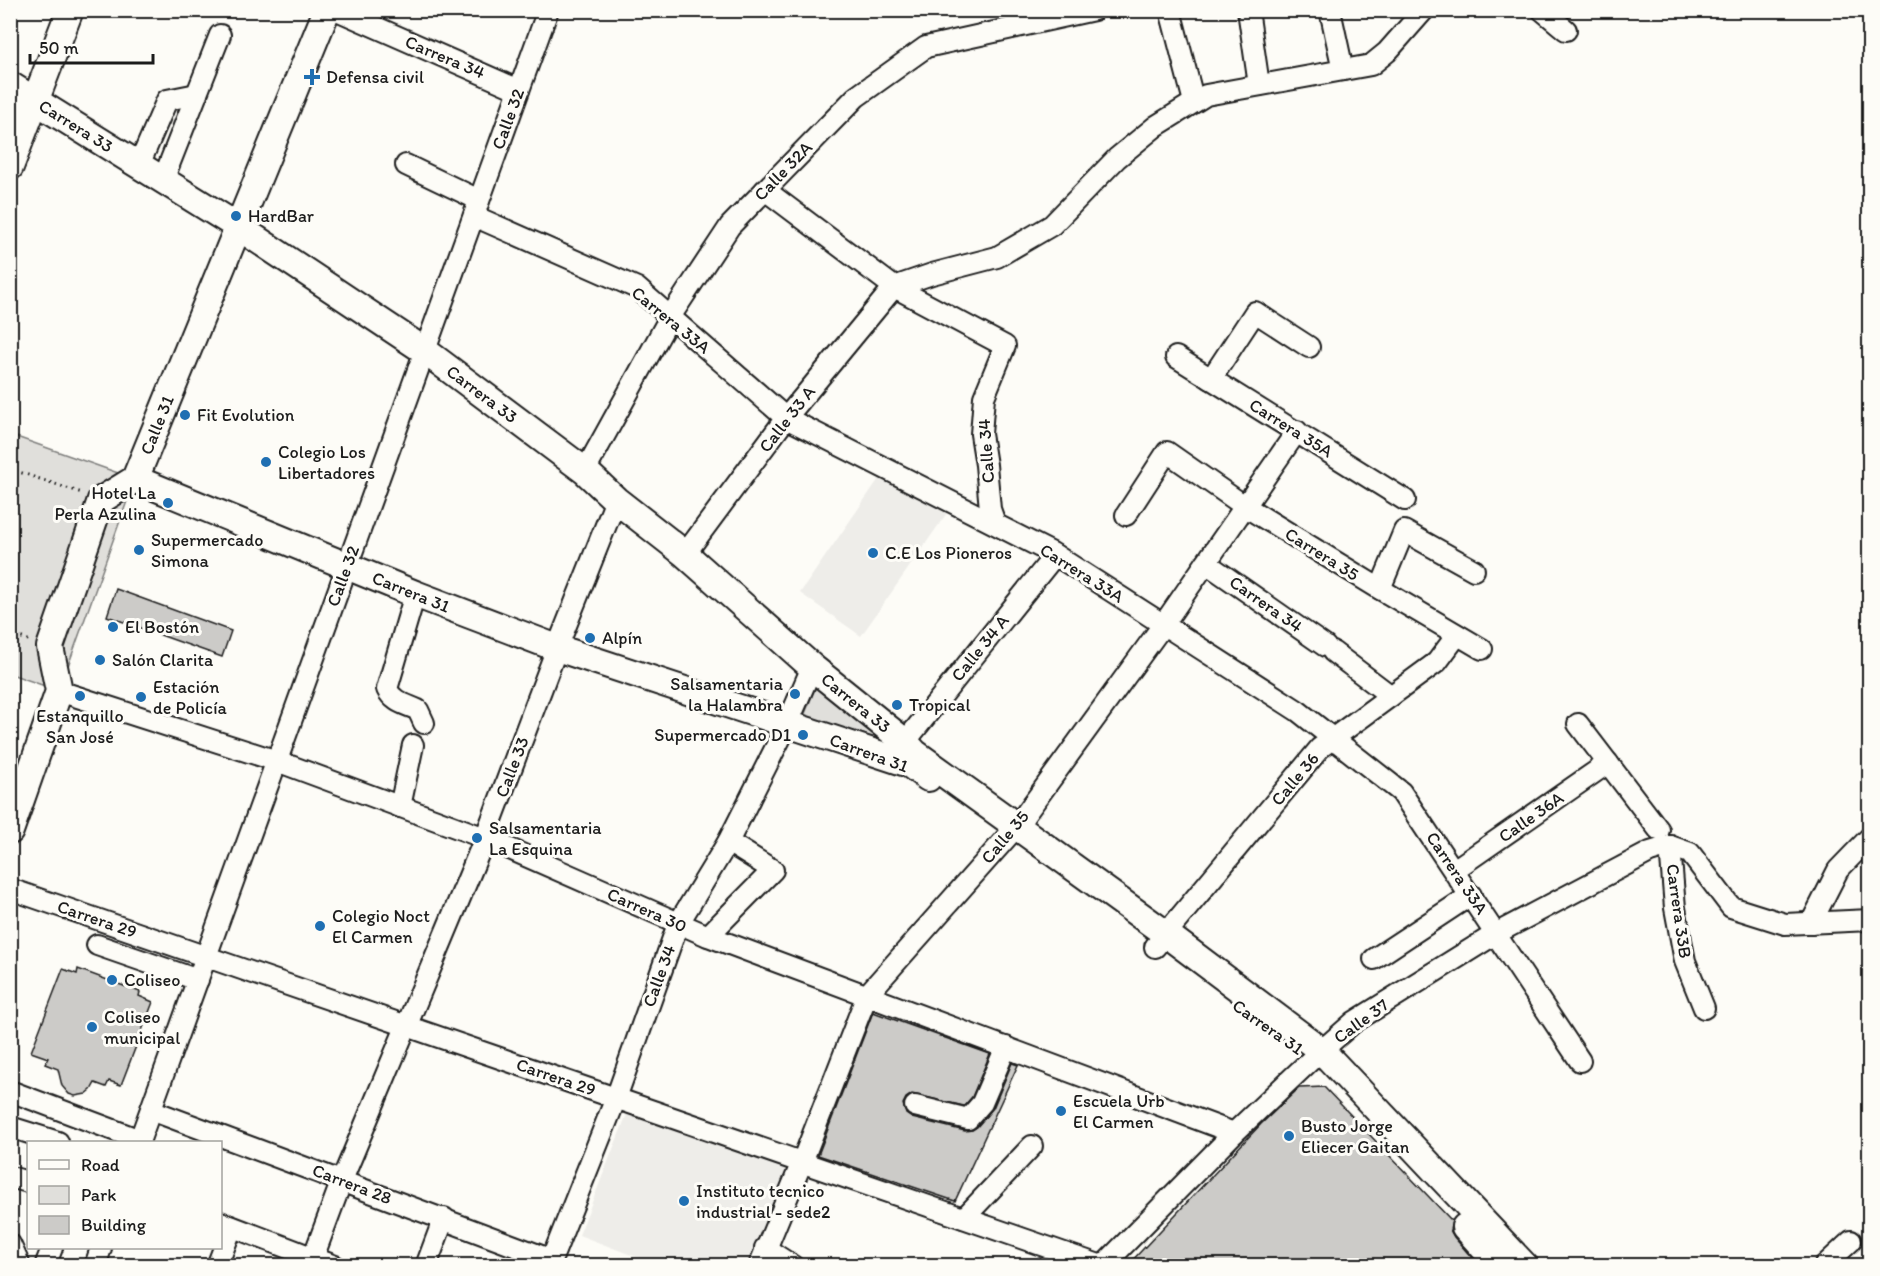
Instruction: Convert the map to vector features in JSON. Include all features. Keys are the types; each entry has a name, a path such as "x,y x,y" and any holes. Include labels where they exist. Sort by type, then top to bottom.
{"main road":[{"path":"10,167 70,10"},
{"name":"Calle 31","path":"135,479 327,10"},
{"name":"Carrera 33","path":"10,85 238,226 425,351 585,471 616,500 685,554 812,667 910,748"},
{"path":"10,831 59,692 50,647 101,500 135,479"},
{"name":"Carrera 31","path":"135,479 415,594 557,648 909,764 1012,832 1317,1055 1526,1266"},
{"name":"Carrera 31","path":"910,748 1012,832"},
{"name":"Carrera 31","path":"1317,1055 1500,1266"}],"street":[{"name":"Carrera 34","path":"337,10 519,90"},
{"name":"Calle 32","path":"140,1141 548,10"},
{"name":"Calle 32A","path":"585,471 670,317 730,226 856,97 926,47 1094,10"},
{"path":"1170,10 1194,102"},
{"path":"1248,10 1259,85"},
{"path":"1330,10 1343,70"},
{"path":"765,190 894,287 932,274 997,257 1052,225 1125,152 1156,126 1194,102 1206,96 1371,64 1387,52 1424,10"},
{"path":"1542,10 1566,30"},
{"path":"163,180 220,35"},
{"path":"139,165 167,100 197,94"},
{"name":"Carrera 33A","path":"406,165 477,208 637,288 786,418 1056,555 1298,711 1401,792 1497,933 1580,1061"},
{"name":"Calle 34","path":"894,287 1005,346 984,397 981,434 990,508 995,524"},
{"name":"Calle 33 A","path":"685,554 786,418 894,287"},
{"path":"1211,379 1255,312 1309,347"},
{"name":"Carrera 35A","path":"1176,357 1405,500"},
{"name":"Calle 35","path":"762,1257 867,995 1012,832 1163,625 1297,431"},
{"name":"Carrera 35","path":"1126,515 1167,452 1246,507 1482,649"},
{"name":"Calle 33","path":"312,1261 342,1180 485,838 616,500"},
{"path":"1380,589 1404,531 1474,570"},
{"name":"Calle 34 A","path":"910,748 1056,555"},
{"name":"Carrera 34","path":"1206,563 1329,649 1391,696"},
{"path":"415,594 387,689 396,701 418,710 424,723"},
{"name":"Calle 36","path":"1160,941 1320,748 1437,662 1457,636"},
{"name":"Calle 34","path":"551,1263 615,1098 678,924 728,842 787,725 812,667"},
{"name":"Carrera 30","path":"59,692 277,761 485,838 708,936 1234,1134"},
{"path":"1578,724 1665,838 1690,853 1731,907 1785,924 1869,920"},
{"path":"400,807 413,745"},
{"name":"Calle 36A","path":"1454,870 1608,763"},
{"path":"1811,923 1838,870 1869,837"},
{"name":"Calle 37","path":"1102,1266 1234,1134 1354,1023 1497,933 1650,852 1665,838"},
{"name":"Carrera 33B","path":"1665,838 1685,961 1704,1008"},
{"path":"708,936 773,870 728,842"},
{"name":"Carrera 29","path":"10,889 1102,1266"},
{"path":"1374,958 1471,895"},
{"path":"97,945 198,980"},
{"path":"915,1106 968,1119 982,1103 1006,1047"},
{"path":"10,1091 117,1138 134,1141"},
{"name":"Carrera 28","path":"151,1110 444,1218 551,1263"},
{"path":"10,1127 52,1141"},
{"path":"964,1218 1032,1146"},
{"path":"10,1177 27,1182"},
{"path":"426,1266 444,1218"},
{"path":"222,1243 226,1224 312,1261 335,1266"},
{"path":"1824,1266 1851,1241"},
{"path":"10,1244 20,1266"},
{"path":"45,1266 52,1249"},
{"path":"95,1266 101,1249"},
{"path":"217,1266 221,1249"},
{"path":"762,1257 793,1266"}],"path":[{"path":"10,469 101,500"}],"shaded area":[{"name":"C.E Los Pioneros","path":"885,470 947,513 861,636 800,593"},
{"name":"Instituto tecnico industrial - sede2","path":"627,1114 791,1166 747,1265 645,1265 647,1261 579,1235"}],"green space":[{"path":"11,435 135,479 59,691 11,674"},
{"path":"817,684 890,747 802,721"}],"building":[{"path":"116,589 231,631 222,657 107,616"},
{"name":"Coliseo municipal","path":"63,969 77,974 78,969 140,992 139,996 153,1002 121,1085 109,1081 106,1087 95,1083 86,1094 75,1096 69,1094 62,1086 58,1069 45,1064 48,1058 31,1052"},
{"path":"873,1012 990,1054 972,1097 964,1106 912,1094 903,1104 906,1114 912,1118 965,1131 972,1130 993,1108 1012,1063 1018,1065 955,1201 818,1155"},
{"path":"1324,1087 1452,1221 1450,1230 1454,1237 1479,1266 1127,1266 1261,1124 1299,1088"}],"place":[{"name":"Defensa civil","path":"312,77"},
{"name":"HardBar","path":"236,216"},
{"name":"Fit Evolution","path":"185,415"},
{"name":"Colegio Los Libertadores","path":"266,462"},
{"name":"Hotel La Perla Azulina","path":"168,503"},
{"name":"Supermercado Simona","path":"139,550"},
{"name":"C.E Los Pioneros","path":"873,553"},
{"name":"El Bostón","path":"113,627"},
{"name":"Alpín","path":"590,638"},
{"name":"Salón Clarita","path":"100,660"},
{"name":"Salsamentaria la Halambra","path":"795,694"},
{"name":"Estanquillo San José","path":"80,696"},
{"name":"Estación de Policía","path":"141,697"},
{"name":"Tropical","path":"897,705"},
{"name":"Supermercado D1","path":"803,735"},
{"name":"Salsamentaria La Esquina","path":"477,838"},
{"name":"Colegio Noct El Carmen","path":"320,926"},
{"name":"Coliseo","path":"112,980"},
{"name":"Coliseo municipal","path":"92,1027"},
{"name":"Escuela Urb El Carmen","path":"1061,1111"},
{"name":"Busto Jorge Eliecer Gaitan","path":"1289,1136"},
{"name":"Instituto tecnico industrial - sede2","path":"684,1201"}]}
